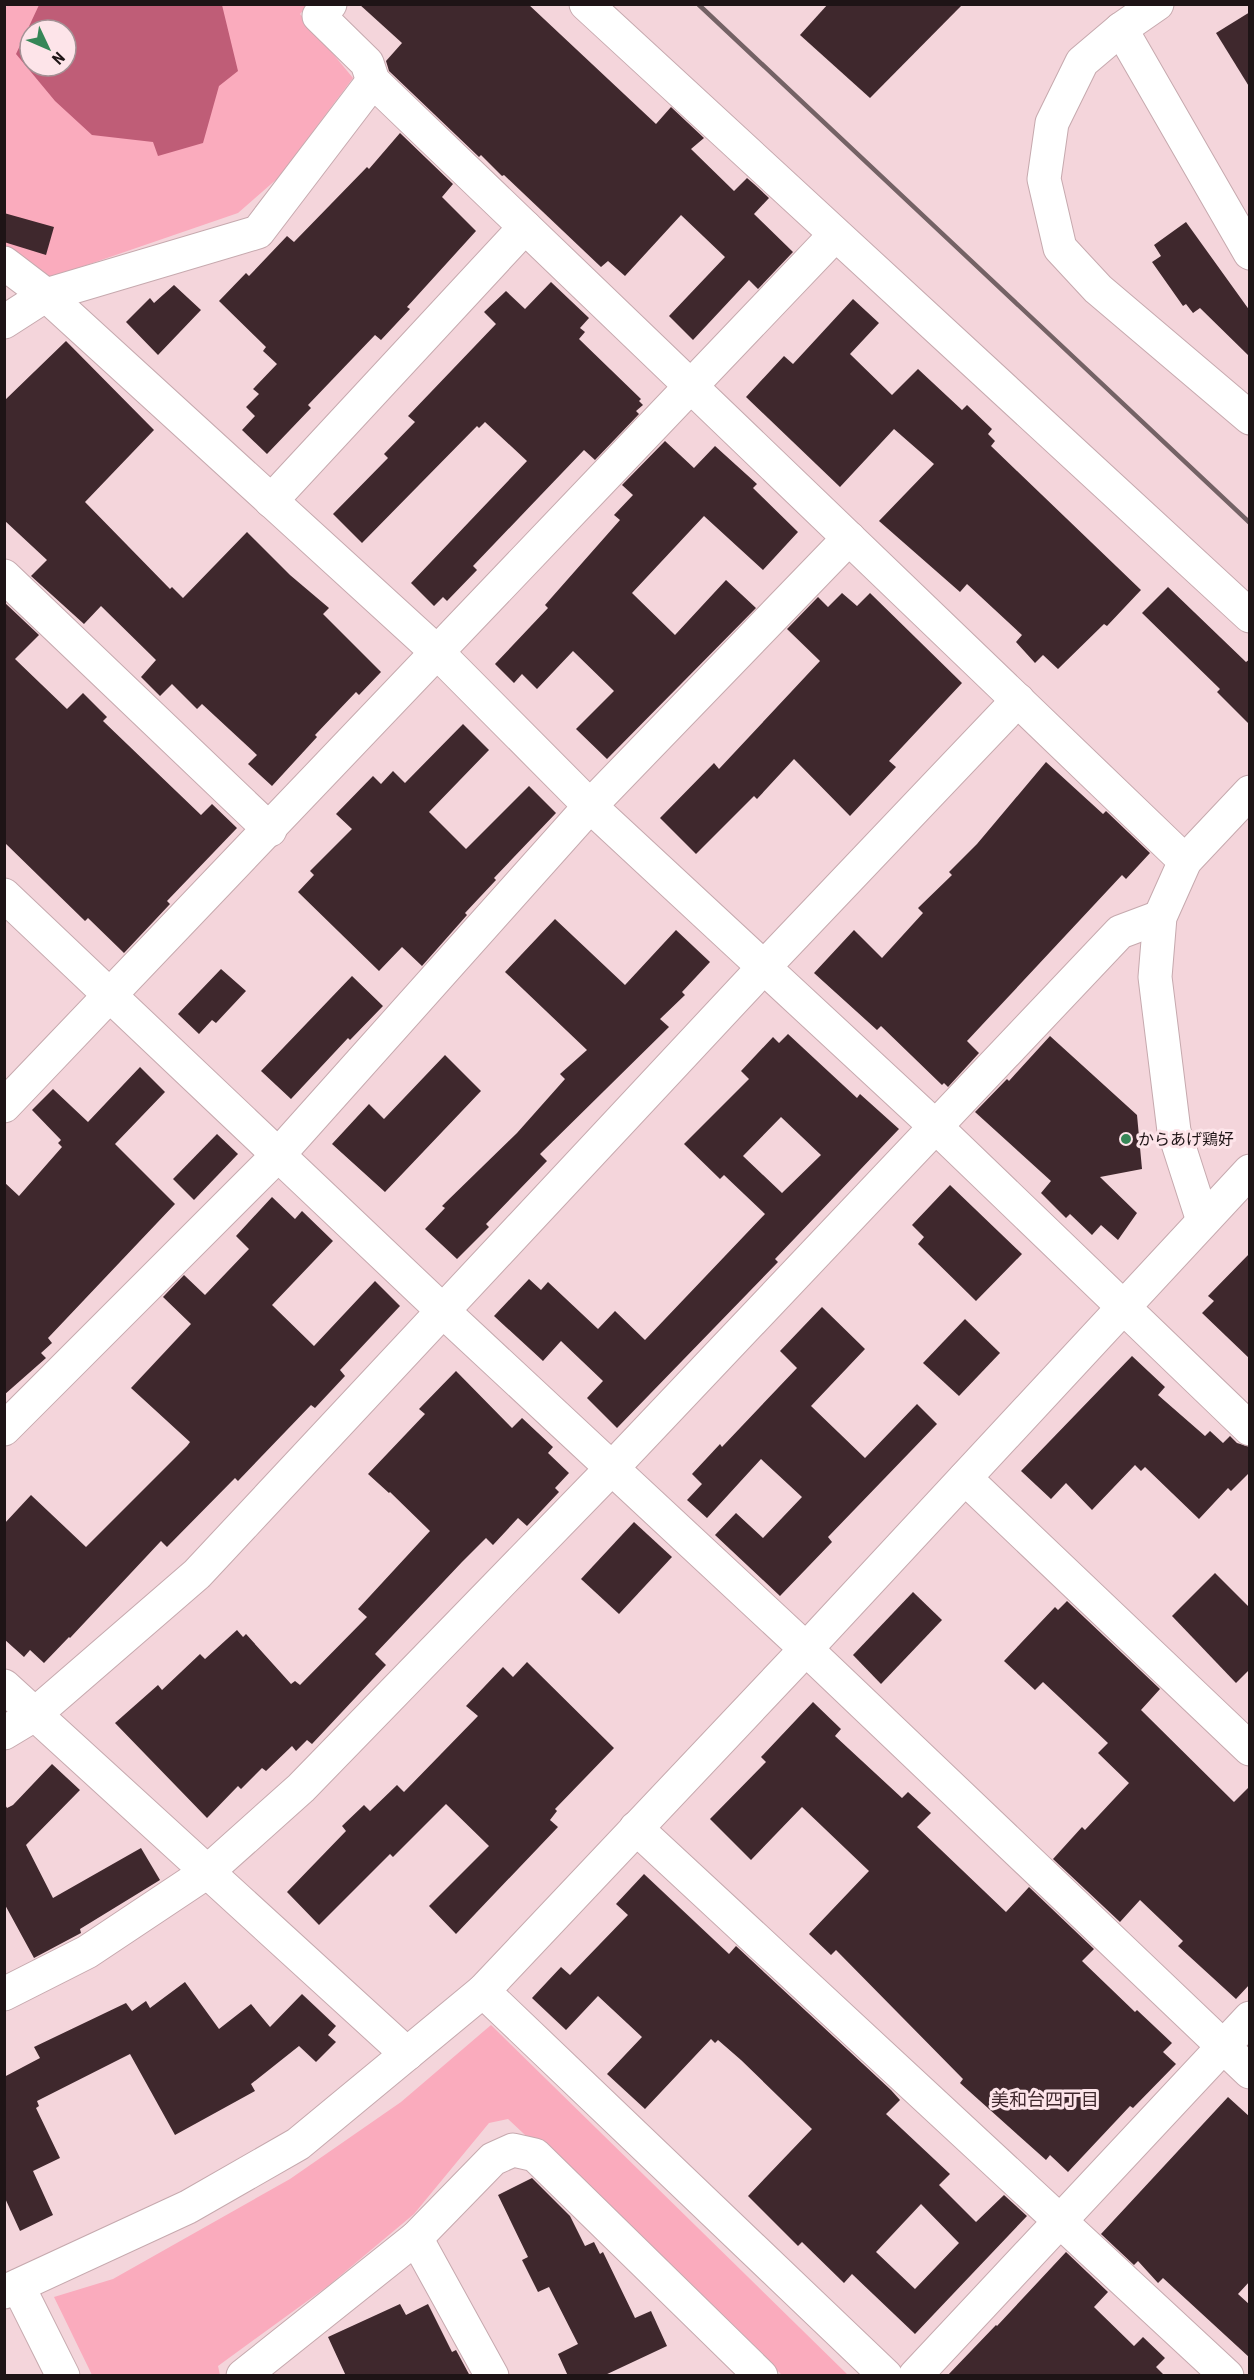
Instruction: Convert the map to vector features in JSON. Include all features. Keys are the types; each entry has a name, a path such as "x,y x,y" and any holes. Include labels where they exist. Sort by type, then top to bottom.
{"street":[{"path":"330,4 319,16 367,63 374,81 1185,861"},
{"path":"586,4 1250,616"},
{"path":"1157,4 1121,29 1082,62 1052,123 1044,179 1060,248 1098,289 1250,418"},
{"path":"1121,29 1250,253"},
{"path":"4,322 46,296 258,232 374,81"},
{"path":"271,501 525,227"},
{"path":"4,1106 110,993 270,830 835,235"},
{"path":"4,263 46,296 437,652 590,806 935,1126 1122,1309 1250,1429"},
{"path":"4,1429 279,1154 590,806 849,538"},
{"path":"4,576 270,830"},
{"path":"4,1733 34,1715 197,1574 764,967 1018,700"},
{"path":"1203,1221 1174,1131 1155,977 1160,917 1185,861 1250,792"},
{"path":"4,895 444,1312 806,1649 1250,2072"},
{"path":"4,1994 87,1952 207,1872 301,1788 612,1468 1120,932 1160,917"},
{"path":"63,2376 11,2289 188,2207 298,2144 483,1990 806,1649 1250,1171"},
{"path":"965,1478 1250,1749"},
{"path":"4,1686 407,2054"},
{"path":"636,1828 1061,2219 1227,2376"},
{"path":"483,1990 886,2376"},
{"path":"915,2376 1250,2018"},
{"path":"243,2376 416,2238 493,2159 513,2150 535,2155 761,2376"},
{"path":"416,2238 492,2376"}],"shaded area":[{"path":"8,4 308,5 300,14 353,78 278,178 238,213 46,279 5,250 4,10"},
{"path":"39,5 222,5 238,71 219,86 203,143 158,156 153,142 92,135 55,101 36,78 78,78 78,18 33,18"},
{"path":"491,2025 849,2376 782,2375 508,2119 489,2123 414,2214 328,2286 218,2366 220,2375 92,2375 54,2297 113,2279 290,2179 401,2102"}],"building":[{"path":"359,4 528,4 656,124 671,107 704,138 691,149 734,191 747,178 769,198 754,214 793,252 758,289 749,280 693,340 669,316 725,257 681,215 625,276 608,261 601,267 504,175 502,176 481,155 479,157 389,71 386,61 402,43"},
{"path":"828,4 963,4 870,98 800,35"},
{"path":"1250,12 1250,88 1216,33"},
{"path":"400,133 453,184 442,197 476,231 407,307 410,309 381,340 375,335 308,405 311,408 267,454 242,430 255,416 246,407 259,394 253,389 277,364 263,351 266,347 219,301 246,273 249,276 287,236 294,242 367,167 369,169"},
{"path":"4,213 54,227 46,255 4,242"},
{"path":"1186,222 1250,311 1250,357 1200,308 1193,313 1186,304 1183,306 1152,262 1161,256 1154,245"},
{"path":"551,282 589,318 580,328 585,332 579,339 641,399 639,401 643,405 636,411 639,414 595,460 584,450 473,566 477,570 447,601 443,597 434,606 411,583 527,461 485,422 479,428 477,426 362,543 333,514 388,458 384,454 415,422 408,416 496,324 484,312 506,291 525,309"},
{"path":"174,285 201,310 158,355 126,322 150,298 154,303"},
{"path":"853,299 879,323 850,354 892,395 918,369 962,410 967,405 992,429 988,434 995,441 991,446 1141,590 1107,626 1104,624 1058,669 1043,655 1035,663 1016,642 1022,635 967,584 960,592 879,521 934,464 894,429 840,487 746,397 784,356 793,364"},
{"path":"66,341 154,430 85,502 170,589 172,587 183,598 247,532 290,575 329,608 323,614 381,672 359,695 356,692 315,735 317,737 272,786 248,764 257,755 202,704 197,709 172,684 160,696 141,677 156,660 101,606 84,624 31,576 47,560 4,520 4,401"},
{"path":"665,441 694,468 715,446 757,484 753,488 798,532 763,570 704,516 632,593 675,635 726,580 756,608 607,759 576,729 614,691 573,651 537,689 522,674 514,683 495,664 548,608 545,605 620,520 614,515 633,495 622,485"},
{"path":"1168,587 1246,662 1250,659 1250,725 1217,692 1220,689 1142,613"},
{"path":"842,593 857,606 870,593 962,683 889,761 896,767 850,816 794,759 757,799 754,796 696,854 660,818 714,763 719,769 820,661 787,629 818,597 828,607"},
{"path":"4,602 39,635 15,659 67,709 83,693 107,717 103,721 201,815 212,804 237,828 167,901 170,904 124,953 88,918 85,921 4,842"},
{"path":"463,724 489,750 429,812 466,849 529,786 556,813 494,878 496,880 465,913 467,915 422,966 402,947 379,971 298,892 314,875 310,871 352,829 336,814 373,776 381,784 393,771 405,783"},
{"path":"1046,762 1103,814 1106,811 1150,853 1126,879 1122,875 967,1041 979,1053 948,1087 944,1083 942,1085 881,1026 877,1030 814,973 854,930 882,958 923,913 918,908 952,875 949,872 977,844"},
{"path":"555,919 625,985 676,930 710,962 682,992 685,995 660,1019 669,1027 540,1154 547,1161 486,1224 489,1227 457,1259 425,1229 445,1208 442,1206 517,1133 565,1079 560,1074 587,1050 505,972"},
{"path":"221,969 246,991 216,1023 212,1020 199,1034 178,1014"},
{"path":"352,976 383,1006 350,1040 348,1038 291,1099 261,1071"},
{"path":"788,1034 857,1098 860,1094 899,1129 775,1259 778,1262 617,1428 587,1398 603,1381 561,1341 543,1361 494,1316 529,1279 541,1290 548,1282 598,1329 615,1311 645,1340 765,1214 724,1175 720,1179 684,1144 749,1079 741,1071 773,1037 779,1043","holes":["781,1117 821,1155 782,1193 743,1156"]},
{"path":"1050,1036 1137,1115 1142,1169 1100,1177 1137,1213 1118,1240 1101,1225 1092,1235 1070,1214 1066,1218 1041,1193 1051,1181 975,1112 1007,1079 1009,1081"},
{"path":"445,1055 481,1091 385,1192 332,1144 369,1104 384,1119"},
{"path":"140,1067 165,1092 115,1144 175,1204 48,1338 52,1343 41,1353 46,1358 4,1395 4,1182 19,1196 62,1147 58,1143 61,1140 32,1110 53,1089 88,1122"},
{"path":"217,1134 238,1154 194,1200 173,1179"},
{"path":"950,1185 1022,1254 976,1301 918,1244 924,1237 912,1225"},
{"path":"272,1197 295,1219 302,1211 333,1241 272,1305 314,1346 375,1281 400,1306 340,1370 345,1376 315,1408 311,1405 238,1481 235,1478 167,1547 161,1541 44,1663 30,1650 24,1657 4,1639 4,1524 31,1495 86,1547 187,1446 190,1442 131,1388 191,1324 163,1297 184,1275 205,1295 249,1249 236,1236"},
{"path":"1250,1253 1250,1359 1202,1313 1214,1301 1208,1296"},
{"path":"822,1307 865,1349 811,1406 865,1458 917,1404 937,1424 828,1537 832,1542 780,1596 715,1535 736,1513 763,1538 802,1497 761,1459 707,1518 687,1500 702,1484 692,1474 720,1444 722,1447 797,1368 780,1351"},
{"path":"965,1319 1000,1353 959,1396 923,1363"},
{"path":"1132,1356 1165,1387 1158,1395 1205,1436 1210,1431 1223,1443 1230,1436 1237,1443 1250,1447 1250,1472 1231,1491 1228,1488 1199,1519 1145,1467 1141,1471 1135,1465 1092,1510 1066,1483 1051,1499 1021,1471"},
{"path":"456,1371 512,1428 522,1418 553,1447 548,1453 569,1473 555,1488 559,1492 527,1526 518,1518 493,1545 486,1538 462,1562 375,1654 386,1665 312,1744 307,1740 296,1751 292,1746 266,1771 262,1768 241,1789 238,1786 207,1818 115,1723 158,1685 162,1690 200,1654 205,1659 237,1630 243,1637 246,1634 291,1684 295,1681 300,1685 367,1617 358,1609 430,1531 368,1474 425,1414 419,1409"},
{"path":"634,1522 672,1557 619,1614 581,1579"},
{"path":"1215,1573 1250,1608 1250,1669 1236,1683 1172,1616"},
{"path":"913,1592 942,1620 881,1684 853,1655"},
{"path":"1067,1601 1160,1689 1141,1710 1234,1802 1250,1786 1250,1984 1236,1999 1178,1946 1183,1941 1140,1900 1120,1922 1053,1859 1082,1827 1085,1830 1129,1783 1098,1753 1108,1743 1043,1682 1035,1690 1004,1661 1055,1607 1058,1610"},
{"path":"527,1662 614,1748 555,1809 557,1811 550,1820 558,1827 456,1934 429,1906 489,1846 446,1804 393,1857 390,1854 319,1925 287,1892 346,1831 342,1826 364,1805 370,1811 397,1785 404,1792 478,1716 466,1706 503,1667 513,1677"},
{"path":"813,1702 841,1729 835,1736 902,1798 908,1792 931,1813 917,1827 1006,1912 1029,1887 1094,1949 1082,1961 1135,2012 1137,2010 1172,2043 1163,2052 1176,2064 1133,2108 1130,2106 1068,2172 1050,2155 1046,2160 960,2083 963,2079 836,1950 831,1955 809,1934 869,1871 802,1807 751,1860 710,1819 766,1762 761,1757"},
{"path":"52,1764 80,1790 26,1845 53,1898 141,1848 160,1880 80,1929 81,1933 34,1958 4,1903 4,1803 7,1808 13,1805"},
{"path":"644,1874 729,1954 736,1946 891,2090 900,2100 886,2114 950,2174 939,2185 976,2222 1004,2195 1027,2216 915,2334 852,2274 844,2283 802,2242 798,2246 748,2196 812,2129 741,2060 718,2040 715,2043 711,2039 645,2109 607,2074 642,2037 598,1996 566,2030 532,1998 561,1967 570,1975 628,1915 616,1904","holes":["921,2204 959,2243 915,2289 876,2252"]},
{"path":"185,1982 219,2029 251,2004 270,2027 302,1994 336,2026 328,2035 336,2042 316,2062 299,2046 251,2084 255,2091 175,2135 130,2054 37,2101 39,2106 36,2108 60,2158 33,2171 53,2215 20,2231 4,2196 4,2077 40,2058 34,2047 126,2003 132,2011 146,2001 150,2008"},
{"path":"1228,2097 1250,2117 1250,2281 1238,2294 1250,2305 1250,2358 1163,2278 1158,2283 1138,2261 1134,2265 1101,2234"},
{"path":"532,2178 570,2216 585,2246 594,2242 600,2254 603,2252 635,2318 651,2311 667,2346 603,2376 568,2376 558,2354 578,2344 549,2287 538,2292 522,2260 528,2257 498,2195"},
{"path":"1066,2252 1108,2292 1094,2307 1134,2346 1143,2337 1165,2358 1156,2367 1165,2376 947,2376 997,2326"},
{"path":"400,2304 406,2315 428,2304 452,2352 456,2350 470,2376 346,2376 328,2337"}],"railway":[{"path":"698,4 1250,523"}],"place":[{"name":"からあげ鶏好","path":"1126,1139"}],"district":[{"name":"美和台四丁目","path":"1045,2099"}]}
